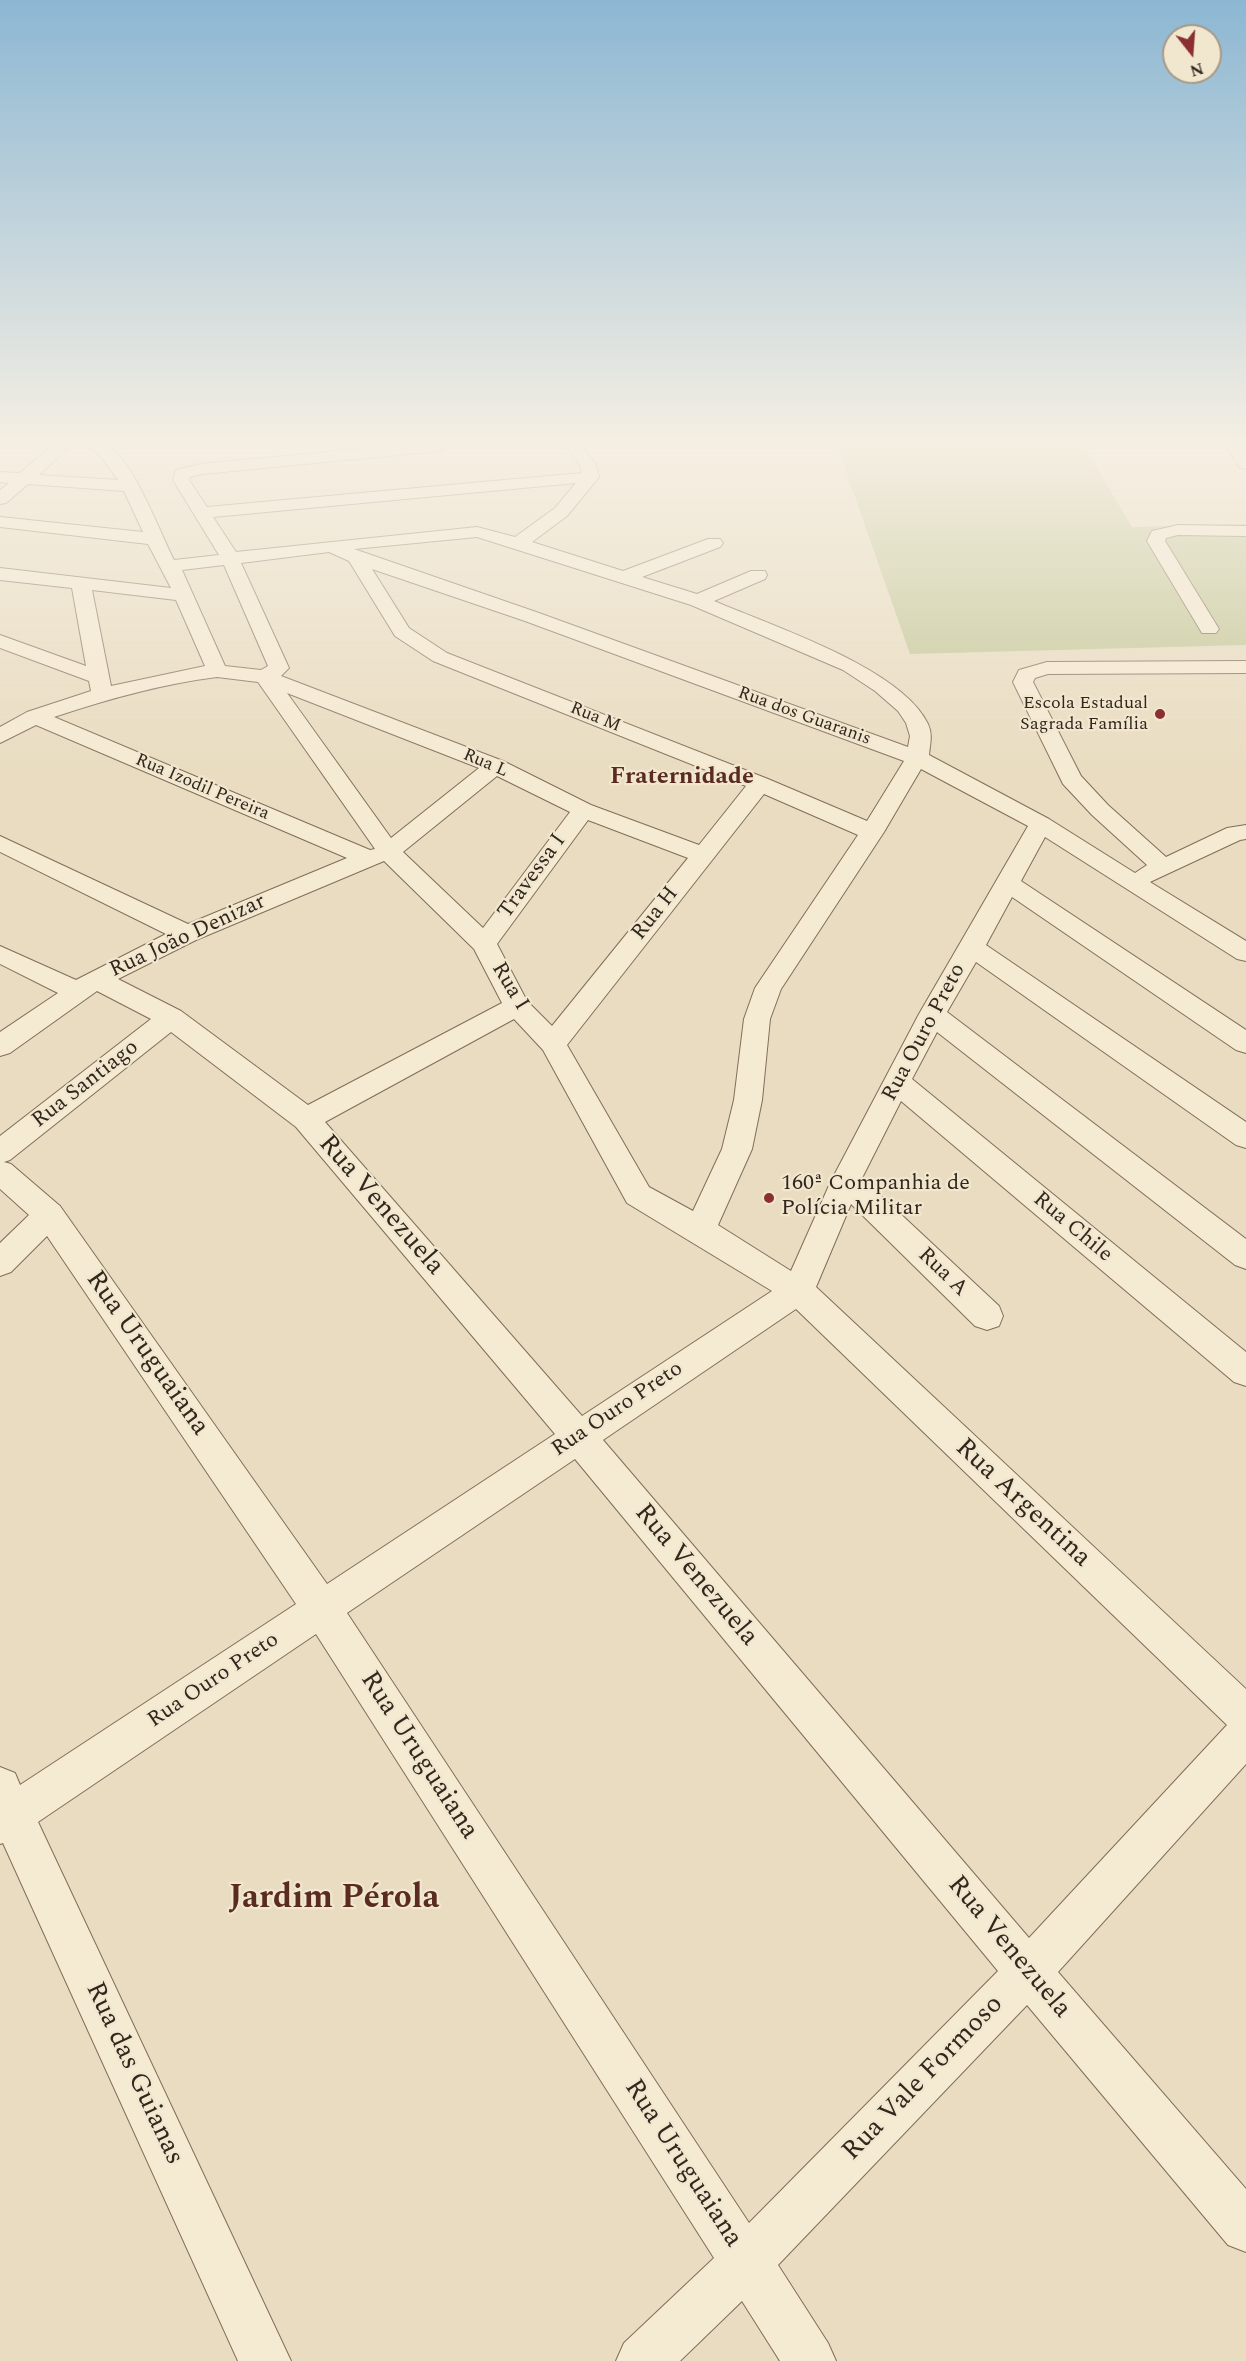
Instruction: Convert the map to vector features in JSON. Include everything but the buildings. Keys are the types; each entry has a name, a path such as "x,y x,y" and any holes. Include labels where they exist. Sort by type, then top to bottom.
{"street":[{"path":"163,556 166,563 171,566 217,671"},
{"path":"171,566 245,556"},
{"path":"559,556 698,601 850,666 882,687 906,707 917,723 921,736 917,758 872,831 768,988 757,1019 748,1100 736,1149 700,1230"},
{"path":"624,577 679,556"},
{"path":"1165,556 1209,629"},
{"name":"Rua dos Guaranis","path":"356,557 532,617 917,758 1041,824 1246,953"},
{"name":"Rua M","path":"356,557 402,632 440,657 872,831"},
{"path":"230,558 279,668 265,677"},
{"path":"0,574 184,595"},
{"path":"698,601 758,574"},
{"path":"81,584 101,686"},
{"path":"0,640 101,686"},
{"path":"1163,867 1114,824 1071,779 1023,682 1026,675 1047,668 1246,667"},
{"name":"Rua L","path":"0,736 101,686 217,671 265,677 495,766 583,810 703,855"},
{"name":"Rua I","path":"265,677 378,855 484,944 517,1006 553,1044 638,1195 700,1230 798,1291"},
{"name":"Rua Izodil Pereira","path":"35,717 378,855"},
{"name":"Rua João Denizar","path":"0,1046 87,986 187,934 378,855 495,766"},
{"name":"Rua H","path":"553,1044 760,784"},
{"name":"Travessa I","path":"484,944 583,810"},
{"name":"Rua Ouro Preto","path":"4,1809 323,1610 578,1436 798,1291 846,1181 932,1014 1041,824"},
{"path":"1132,881 1235,833 1246,832"},
{"path":"0,843 187,934"},
{"path":"1006,882 1246,1043"},
{"path":"972,947 1246,1137"},
{"name":"Rua Venezuela","path":"0,954 171,1018 306,1119 578,1436 1028,1972 1246,2227"},
{"path":"306,1119 517,1006"},
{"path":"932,1014 1246,1256"},
{"name":"Rua Santiago","path":"0,1152 171,1018"},
{"name":"Rua Chile","path":"898,1083 1246,1372"},
{"name":"Rua Uruguaiana","path":"0,1172 49,1214 323,1610 810,2361"},
{"name":"Rua A","path":"846,1181 987,1316"},
{"path":"0,1263 49,1214"},
{"name":"Rua Argentina","path":"798,1291 1246,1716"},
{"name":"Rua Vale Formoso","path":"642,2361 746,2262 1028,1972 1246,1734"},
{"name":"Rua das Guianas","path":"4,1809 265,2361"}],"green space":[{"path":"876,556 1246,556 1246,645 910,654"}],"place":[{"name":"Escola Estadual Sagrada Família","path":"1160,714"},
{"name":"160ª Companhia de Polícia Militar","path":"769,1198"}],"district":[{"name":"Fraternidade","path":"682,778"},
{"name":"Jardim Pérola","path":"334,1901"}]}
